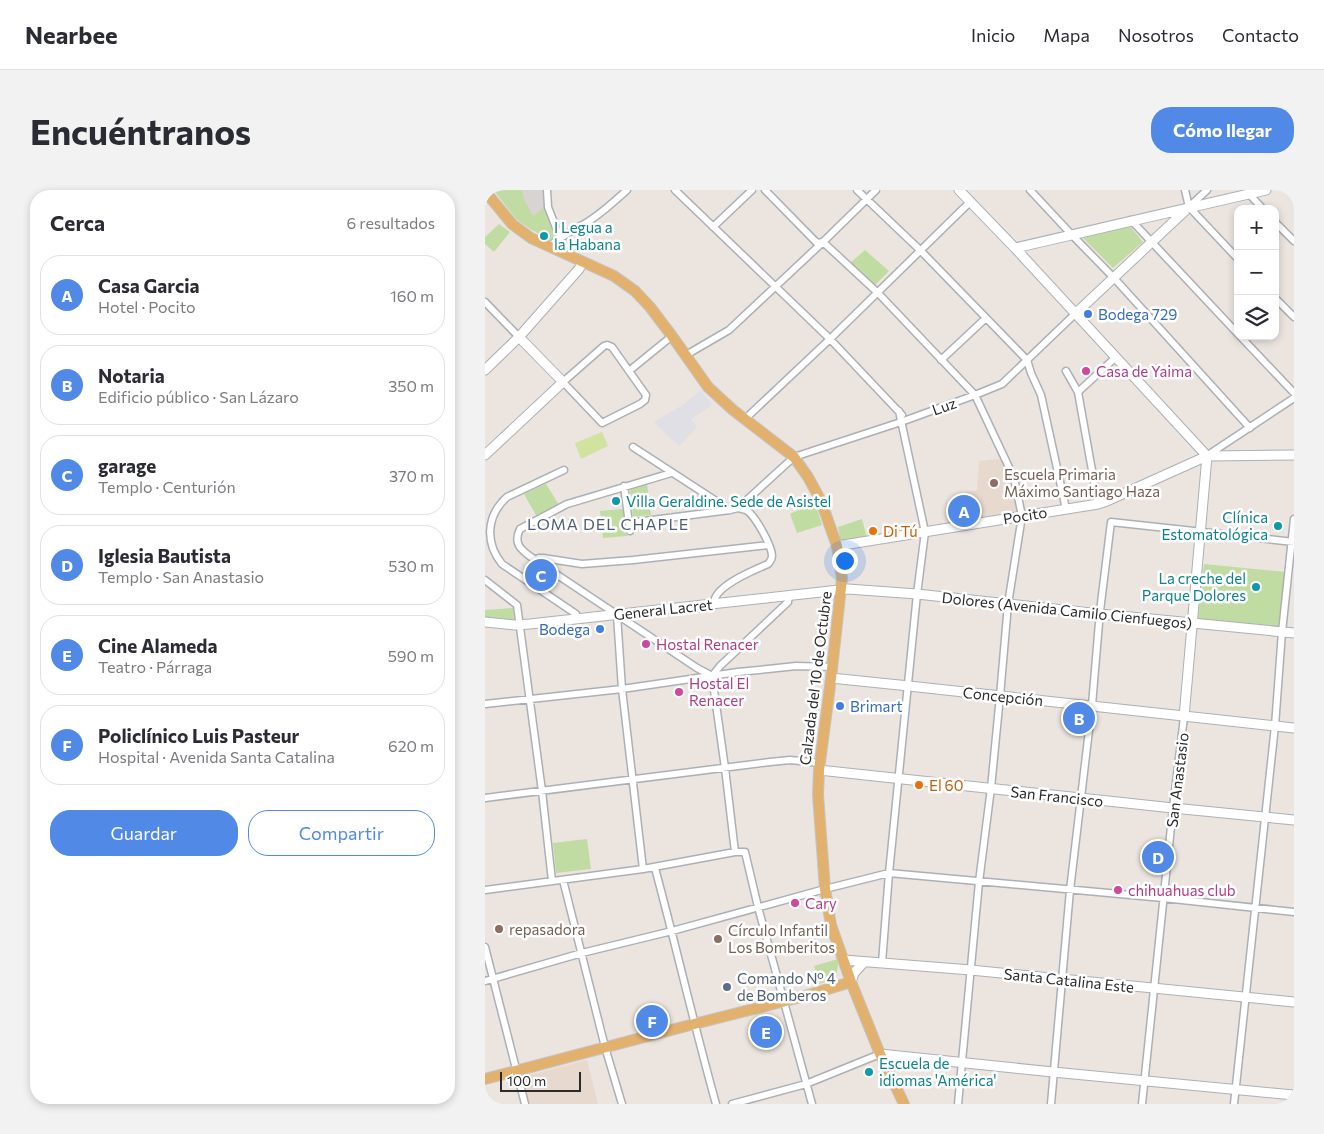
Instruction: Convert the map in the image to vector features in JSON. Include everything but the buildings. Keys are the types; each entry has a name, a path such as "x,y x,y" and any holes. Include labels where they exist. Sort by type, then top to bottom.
{"main road":[{"name":"Calzada del 10 de Octubre","path":"485,191 512,224 531,238 614,276 629,286 650,307 673,336 708,387 794,457 821,501 837,546 842,578 817,795 825,889 831,924 851,982 880,1054 904,1104"},
{"path":"829,989 841,979 845,964"},
{"path":"485,1079 783,1002 851,982"}],"street":[{"path":"547,190 548,207 560,238"},
{"path":"549,247 605,210 627,190"},
{"path":"675,190 830,340 899,412 904,421 925,532 917,594 881,963"},
{"path":"713,227 751,190"},
{"path":"765,190 817,243 823,242"},
{"path":"857,190 920,250 1027,360 1041,395 1066,509"},
{"path":"686,355 729,330 876,190"},
{"path":"959,190 1207,456 1294,398"},
{"path":"1030,190 1114,278 1250,428"},
{"path":"1185,190 1189,207 1234,255"},
{"name":"Luz","path":"629,523 738,508 794,457 904,421 1001,384 1207,190"},
{"path":"1015,248 1265,190"},
{"path":"1249,194 1259,205"},
{"path":"745,419 830,340 971,201"},
{"path":"1131,220 1234,330"},
{"path":"1279,226 1294,241"},
{"path":"823,242 878,293 975,395 1014,478 1021,516 1008,604 958,1104"},
{"path":"485,370 519,337 579,270 583,262"},
{"path":"485,302 563,382 602,423 640,404 645,400 646,395 612,347 603,346 563,382 485,455"},
{"path":"1279,302 1294,317"},
{"path":"941,360 986,318"},
{"path":"629,371 673,336"},
{"path":"1244,340 1294,393"},
{"path":"1078,392 1116,357"},
{"path":"1066,371 1078,392 1098,504"},
{"path":"633,447 730,510"},
{"name":"Pocito","path":"837,546 1098,504 1207,456 1294,455"},
{"name":"San Anastasio","path":"1142,1104 1184,717 1207,456"},
{"path":"565,470 507,498 499,504 489,524 487,533 495,558 576,614 577,619"},
{"path":"671,473 567,504 521,529 517,535 517,541 524,552 535,560 697,668 712,676"},
{"path":"624,486 630,532"},
{"path":"713,604 715,596 728,584 768,564 771,560 772,555 769,545 751,514 746,510 738,508"},
{"path":"1235,1104 1275,726 1294,519"},
{"path":"1051,1104 1070,890 1111,522 1293,542"},
{"path":"535,560 543,558 581,564 769,545"},
{"path":"485,580 517,606 553,881"},
{"name":"General Lacret","path":"485,622 520,624 577,619 841,590"},
{"name":"Dolores (Avenida Camilo Cienfuegos)","path":"841,590 917,594 1294,633"},
{"path":"735,852 712,676 787,602 789,595"},
{"path":"617,615 622,689 643,870"},
{"path":"485,704 622,689 738,672 796,666 833,667"},
{"name":"Concepción","path":"831,678 1294,728"},
{"path":"485,798 790,760 820,766"},
{"name":"San Francisco","path":"820,766 899,779 1294,820"},
{"path":"485,890 643,870 735,852 745,852 783,1002 812,1104"},
{"path":"655,868 716,1104"},
{"path":"485,981 582,953 889,873 1294,912"},
{"path":"563,880 605,1047 622,1104"},
{"path":"485,947 525,1104"},
{"path":"851,982 855,972 864,962"},
{"name":"Santa Catalina Este","path":"845,964 864,962 971,970 1294,1002"},
{"path":"732,1104 806,1084 880,1054 1294,1095"}],"shaded area":[{"path":"522,190 543,190 546,206 533,216 524,199"},
{"path":"701,391 712,405 691,419 697,427 679,446 654,422 681,406"},
{"name":"Escuela Primaria Máximo Santiago Haza","path":"1000,459 1008,476 1017,512 969,520 965,492 977,490 979,461"},
{"path":"587,1060 598,1104 529,1104 522,1077"}],"green space":[{"path":"498,190 546,190 557,236 553,241 516,219 495,192"},
{"path":"499,224 510,232 494,252 485,244 485,237"},
{"path":"1129,225 1143,242 1113,268 1080,235"},
{"path":"865,250 889,271 874,286 850,263"},
{"path":"602,432 608,446 581,459 575,443"},
{"path":"546,484 559,505 537,517 524,494"},
{"path":"647,484 651,515 633,517 630,489"},
{"path":"815,502 822,525 797,533 790,514"},
{"path":"623,509 627,536 603,538 600,511"},
{"path":"862,519 867,538 841,543 838,527"},
{"path":"1204,564 1286,572 1280,627 1198,619"},
{"path":"513,608 514,620 485,617 485,610"},
{"path":"587,839 591,869 556,873 553,843"},
{"path":"838,959 835,976 829,981 819,984 814,966"}],"place":[{"name":"I Legua a la Habana","path":"544,236"},
{"name":"Bodega 729","path":"1088,314"},
{"name":"Casa de Yaima","path":"1086,371"},
{"name":"Escuela Primaria Máximo Santiago Haza","path":"994,483"},
{"name":"Villa Geraldine. Sede de Asistel","path":"616,501"},
{"name":"Casa Garcia","path":"964,511"},
{"name":"Clínica Estomatológica","path":"1278,526"},
{"name":"Di Tú","path":"873,531"},
{"name":"garage","path":"541,575"},
{"name":"La creche del Parque Dolores","path":"1256,587"},
{"name":"Bodega","path":"600,629"},
{"name":"Hostal Renacer","path":"646,644"},
{"name":"Hostal El Renacer","path":"679,692"},
{"name":"Brimart","path":"840,706"},
{"name":"Notaria","path":"1079,718"},
{"name":"El 60","path":"919,785"},
{"name":"Iglesia Bautista","path":"1158,857"},
{"name":"chihuahuas club","path":"1118,890"},
{"name":"Cary","path":"795,903"},
{"name":"repasadora","path":"499,929"},
{"name":"Círculo Infantil Los Bomberitos","path":"718,939"},
{"name":"Comando Nº 4 de Bomberos","path":"727,987"},
{"name":"Policlínico Luis Pasteur","path":"652,1021"},
{"name":"Cine Alameda","path":"766,1032"},
{"name":"Escuela de idiomas 'América'","path":"869,1072"}],"district":[{"name":"LOMA DEL CHAPLE","path":"608,523"}]}
